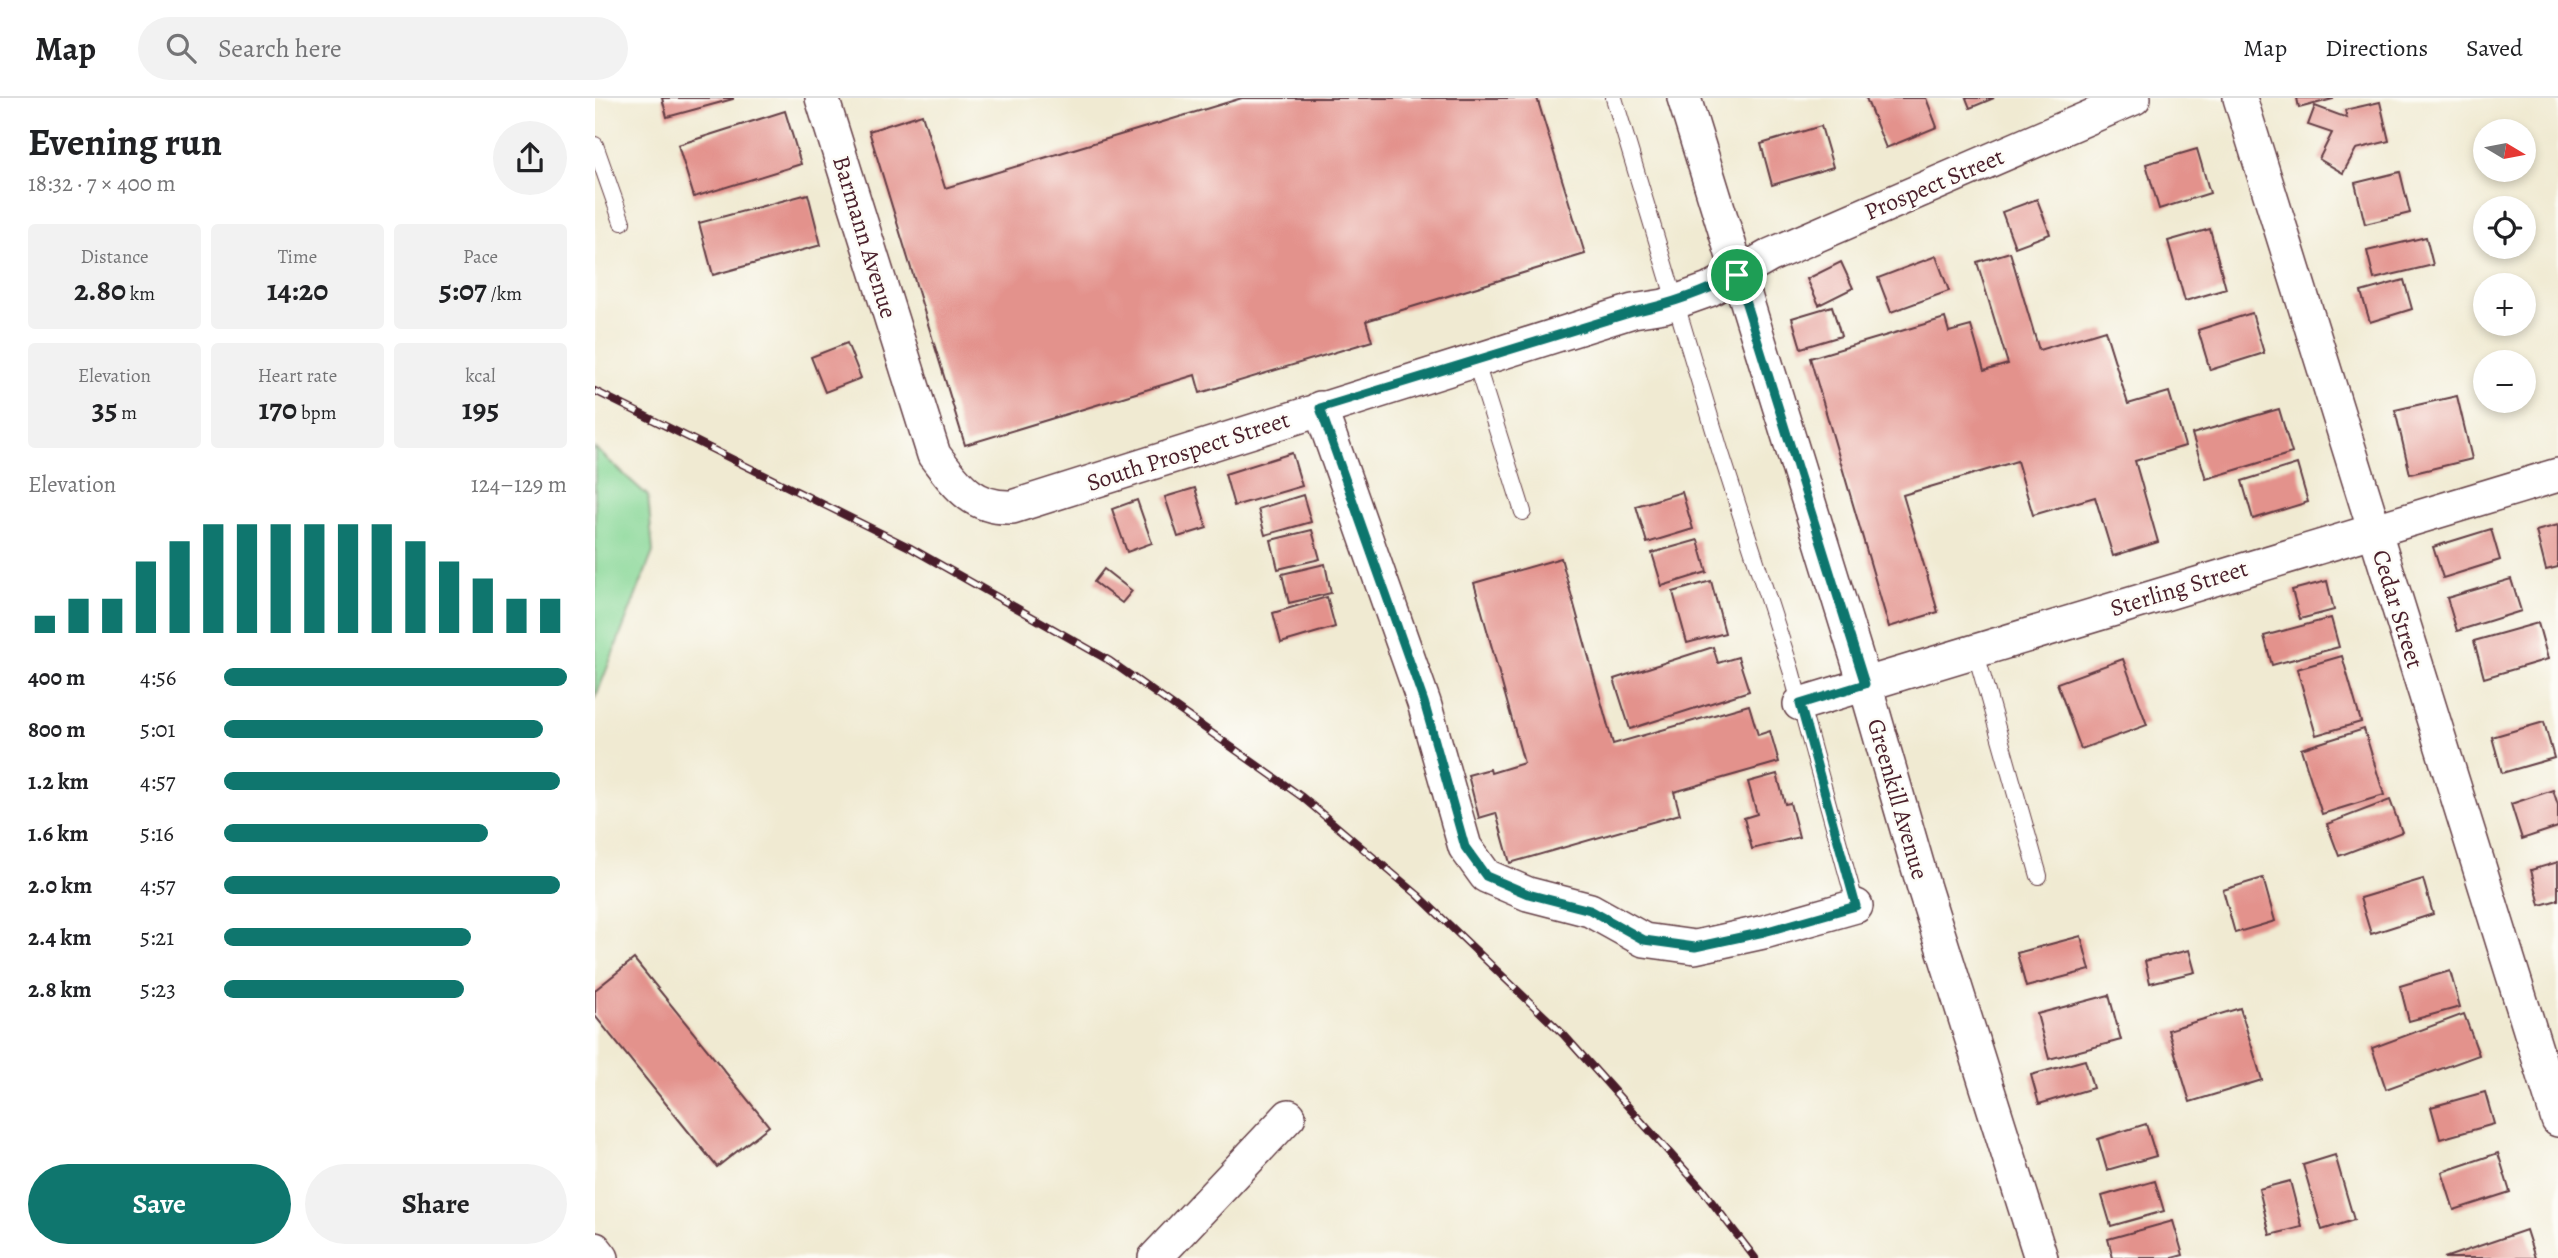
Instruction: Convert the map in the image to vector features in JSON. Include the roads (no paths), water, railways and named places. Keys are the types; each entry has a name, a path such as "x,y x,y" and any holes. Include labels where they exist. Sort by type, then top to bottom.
{"street":[{"name":"Barmann Avenue","path":"822,98 908,376"},
{"name":"Greenkill Avenue","path":"1684,98 1865,684 1924,888 2041,1258"},
{"name":"Prospect Street","path":"1737,275 1771,255 2134,98"},
{"name":"Cedar Street","path":"2241,98 2558,1121"},
{"name":"South Prospect Street","path":"908,376 934,455 965,494 999,508 1012,507 1475,360 1675,302 1709,290 1737,275"},
{"path":"1320,408 1424,702 1465,847 1486,876 1528,894 1590,910 1644,940 1695,947 1764,932 1856,906"},
{"name":"Sterling Street","path":"1800,704 2558,475"},
{"path":"1155,1258 1289,1116"},
{"path":"595,1249 602,1258"}],"lane":[{"path":"1614,98 1800,704 1856,906"},
{"path":"595,145 622,222"},
{"path":"1475,360 1523,512"},
{"path":"1975,650 2039,876"}],"railway":[{"path":"595,391 909,547 1110,661 1302,797 1418,895 1563,1034 1701,1188 1755,1258"}]}
